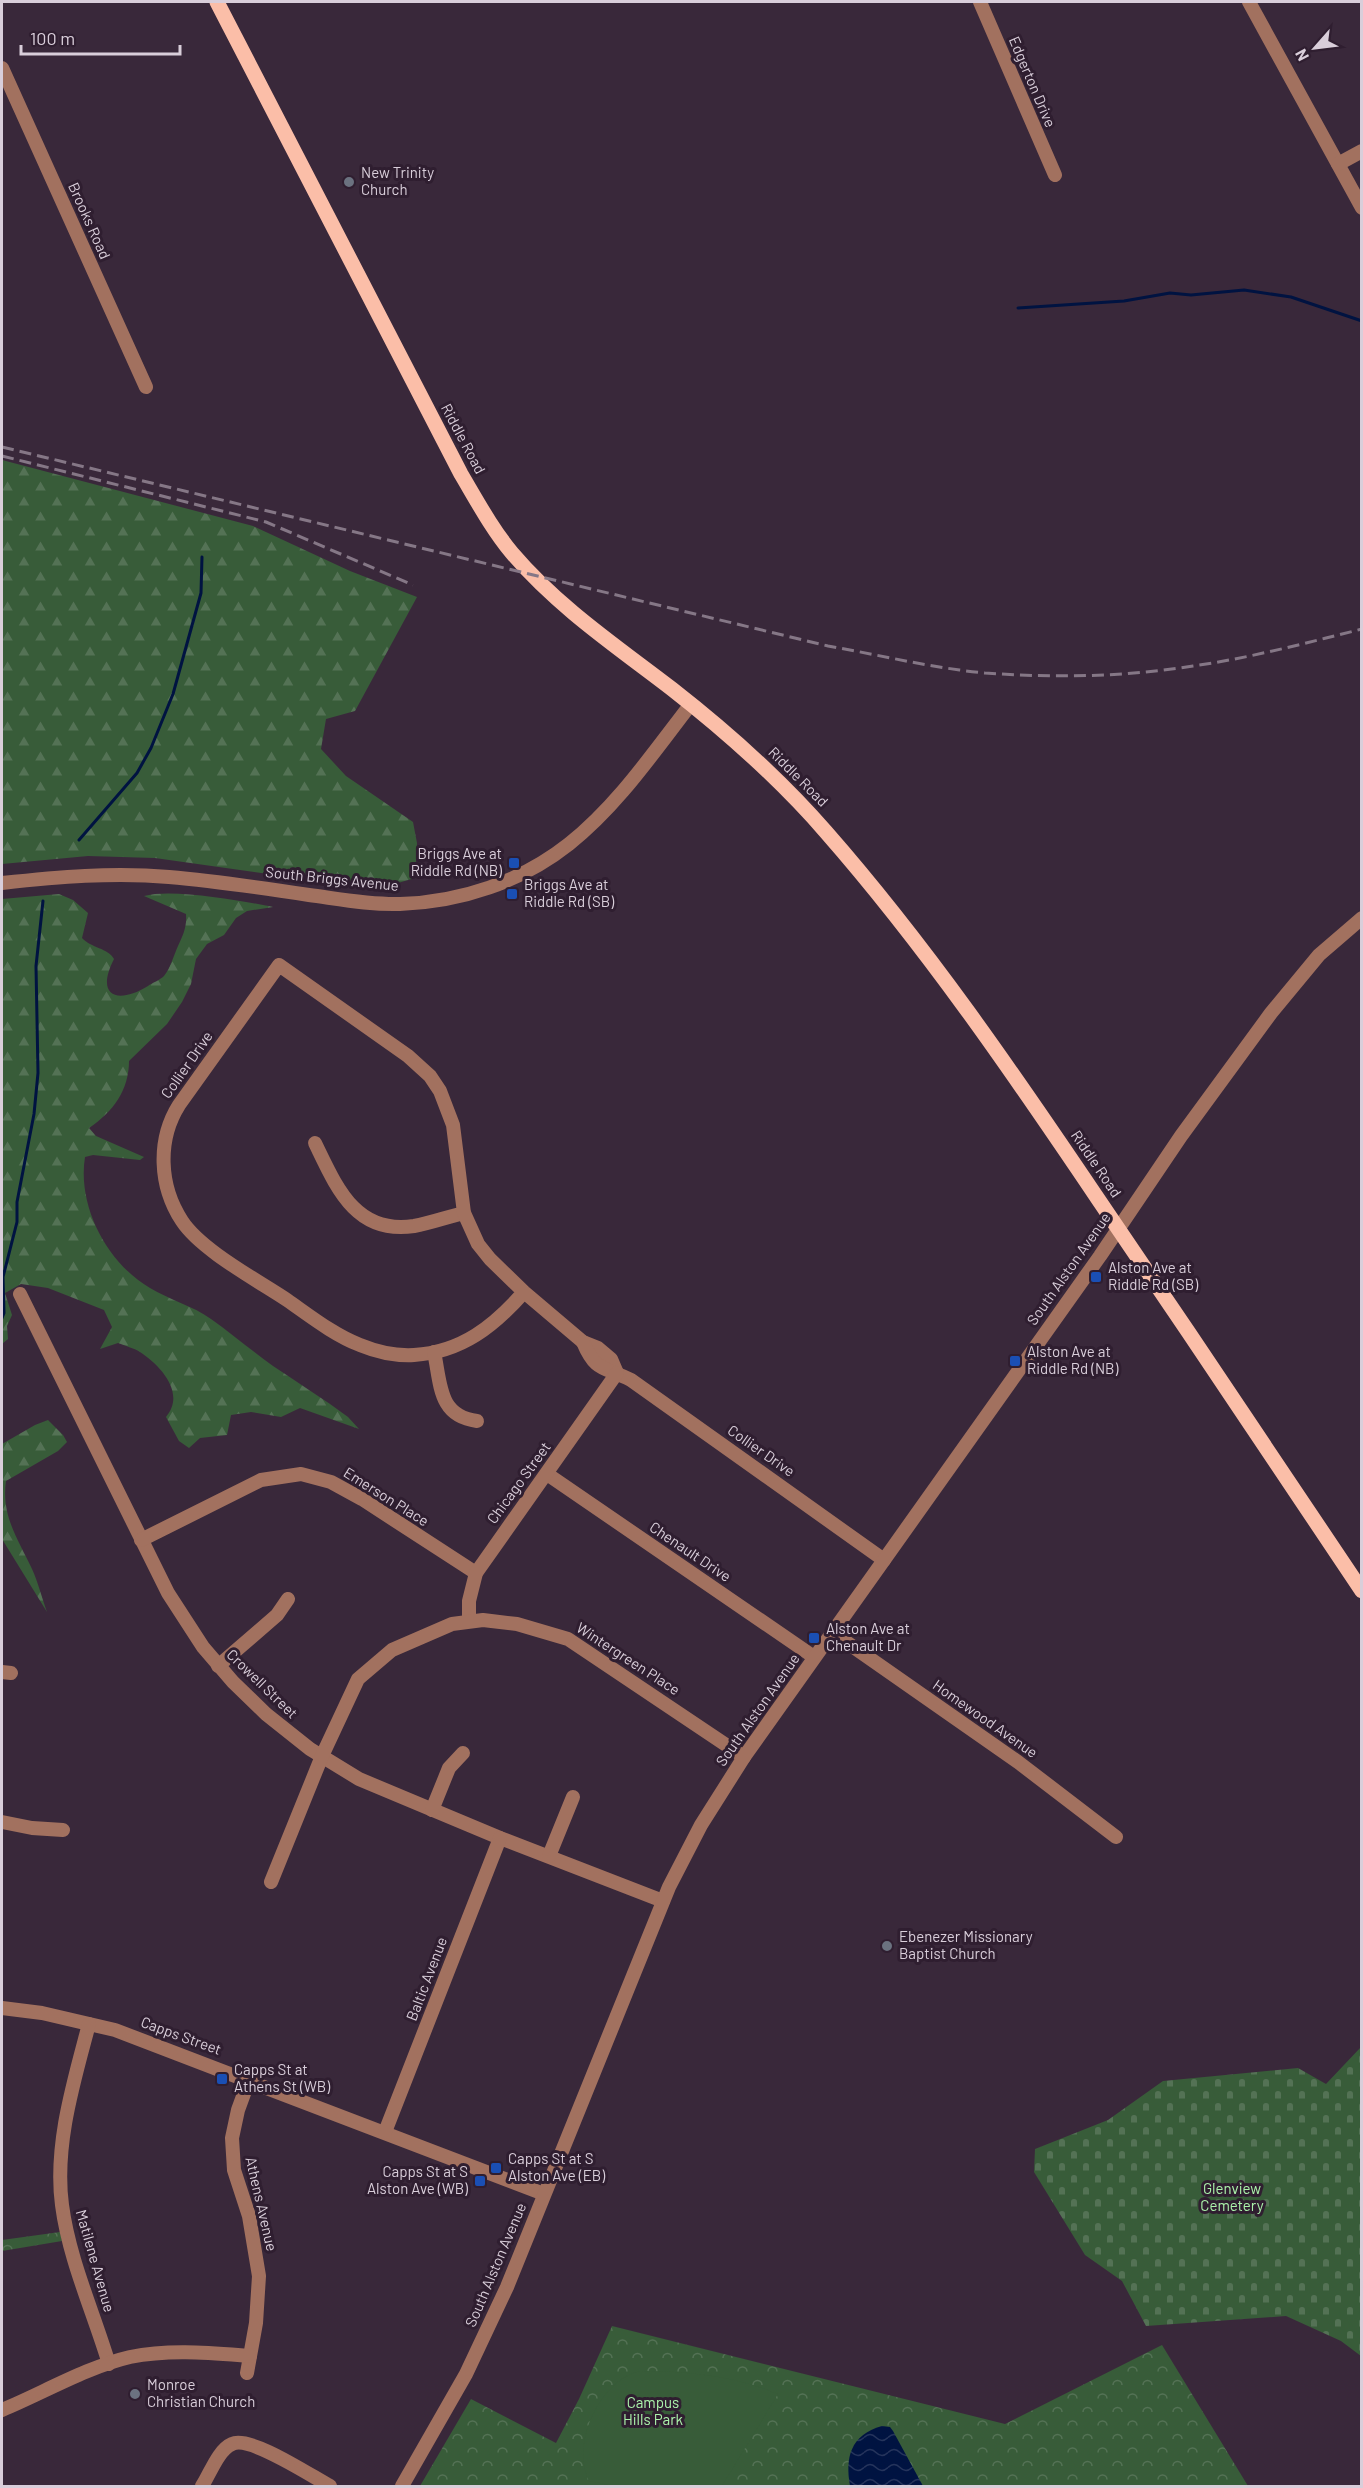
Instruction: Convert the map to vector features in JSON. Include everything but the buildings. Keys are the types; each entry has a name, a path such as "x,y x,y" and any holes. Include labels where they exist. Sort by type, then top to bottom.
{"main road":[{"name":"Riddle Road","path":"217,2 433,422 497,534 531,573 579,619 691,704 773,777 811,815 871,885 976,1022 1118,1228 1362,1591"}],"street":[{"name":"Edgerton Drive","path":"980,2 1054,175"},
{"path":"1249,2 1362,207"},
{"name":"Brooks Road","path":"2,68 146,387"},
{"path":"1338,164 1362,151"},
{"name":"South Briggs Avenue","path":"2,883 66,876 142,875 192,879 353,901 399,904 466,895 498,885 528,871 581,834 614,801 691,704"},
{"name":"South Alston Avenue","path":"402,2487 477,2352 521,2256 663,1901 701,1825 744,1757 1181,1136 1285,996 1328,945 1362,918"},
{"name":"Collier Drive","path":"524,1292 487,1329 453,1347 434,1352 394,1354 361,1346 343,1338 195,1237 186,1227 174,1207 163,1164 164,1144 170,1122 179,1105 279,965 408,1056 430,1076 440,1091 453,1125 464,1213 483,1252 524,1292 583,1342 598,1348 611,1359 617,1373 631,1380 884,1560"},
{"path":"315,1143 342,1196 352,1207 376,1222 395,1226 414,1226 464,1213"},
{"name":"Crowell Street","path":"20,1294 183,1620 219,1666 266,1714 322,1756 358,1779 500,1838 663,1901"},
{"path":"434,1352 443,1397 448,1408 465,1420 477,1421"},
{"name":"Chicago Street","path":"469,1620 471,1588 476,1573 548,1474 617,1373"},
{"name":"Emerson Place","path":"141,1540 261,1480 301,1473 331,1482 362,1499 476,1573"},
{"name":"Chenault Drive","path":"548,1474 814,1658"},
{"path":"219,1666 277,1615 288,1599"},
{"name":"Wintergreen Place","path":"272,1882 322,1756 358,1679 392,1650 452,1624 469,1620 517,1624 568,1639 744,1757"},
{"name":"Homewood Avenue","path":"832,1632 1018,1762 1116,1837"},
{"path":"432,1810 449,1768 463,1753"},
{"path":"549,1856 573,1797"},
{"path":"2,1822 32,1828 63,1830"},
{"name":"Baltic Avenue","path":"385,2132 500,1838"},
{"name":"Capps Street","path":"2,2008 42,2013 156,2044 544,2194"},
{"name":"Matilene Avenue","path":"89,2024 63,2140 61,2190 70,2244 108,2364"},
{"name":"Athens Avenue","path":"247,2373 256,2323 258,2265 249,2216 234,2170 232,2150 233,2128 249,2080"},
{"path":"2,2410 108,2364 154,2353 184,2351 250,2356"},
{"path":"202,2487 219,2457 233,2443 251,2444 330,2487"}],"green space":[{"path":"2,460 253,526 350,571 417,597 355,711 326,719 321,749 346,776 413,822 417,843 415,878 391,885 269,874 155,858 88,856 2,864"},
{"path":"59,894 73,900 88,913 82,938 108,952 114,959 107,982 112,994 119,996 137,992 164,976 185,927 186,914 144,896 189,894 273,907 247,911 236,918 224,935 207,944 196,959 191,984 182,1002 167,1024 129,1061 123,1091 105,1115 89,1128 96,1136 144,1157 140,1160 93,1155 85,1157 86,1195 98,1232 121,1264 135,1277 150,1288 211,1319 273,1366 348,1417 359,1429 300,1408 281,1417 251,1412 231,1415 227,1435 200,1438 189,1448 179,1441 166,1417 173,1399 172,1390 163,1372 148,1358 132,1348 118,1343 100,1349 112,1327 104,1310 48,1288 21,1284 5,1293 12,1315 7,1326 8,1339 2,1344 2,899"},
{"path":"48,1420 67,1442 58,1451 6,1481 5,1494 8,1516 34,1574 47,1612 2,1539 2,1444"},
{"name":"Glenview Cemetery","path":"1361,2047 1361,2356 1341,2341 1286,2316 1146,2326 1122,2281 1085,2255 1034,2172 1035,2149 1108,2120 1163,2081 1298,2068 1326,2084"},
{"path":"60,2232 62,2241 2,2251 2,2240"},
{"name":"Campus Hills Park","path":"612,2326 1005,2424 1162,2345 1248,2486 420,2486 471,2399 556,2443"},
{"path":"640,2371 675,2372 728,2379 778,2394 722,2486 615,2486 589,2481 584,2466 583,2449 592,2416 612,2387"}],"water":[{"path":"882,2426 890,2427 893,2431 923,2486 850,2486 848,2466 852,2449 863,2435"}],"waterway":[{"path":"1018,308 1124,301 1170,293 1191,295 1244,290 1291,297 1362,321"},
{"path":"79,840 137,773 151,748 173,694 201,593 202,557"},
{"path":"2,1318 4,1313 3,1277 17,1222 17,1202 34,1114 38,1073 36,966 43,901"}],"railway":[{"path":"2,447 828,646 965,671 1063,676 1141,672 1236,659 1362,629"},
{"path":"2,456 266,522 413,585"}],"place":[{"name":"New Trinity Church","path":"349,182"},
{"name":"Briggs Ave at Riddle Rd (NB)","path":"514,863"},
{"name":"Briggs Ave at Riddle Rd (SB)","path":"512,894"},
{"name":"Alston Ave at Riddle Rd (SB)","path":"1096,1277"},
{"name":"Alston Ave at Riddle Rd (NB)","path":"1015,1361"},
{"name":"Alston Ave at Chenault Dr","path":"814,1638"},
{"name":"Ebenezer Missionary Baptist Church","path":"887,1946"},
{"name":"Capps St at Athens St (WB)","path":"222,2079"},
{"name":"Capps St at S Alston Ave (EB)","path":"496,2168"},
{"name":"Capps St at S Alston Ave (WB)","path":"480,2181"},
{"name":"Monroe Christian Church","path":"135,2394"}]}
